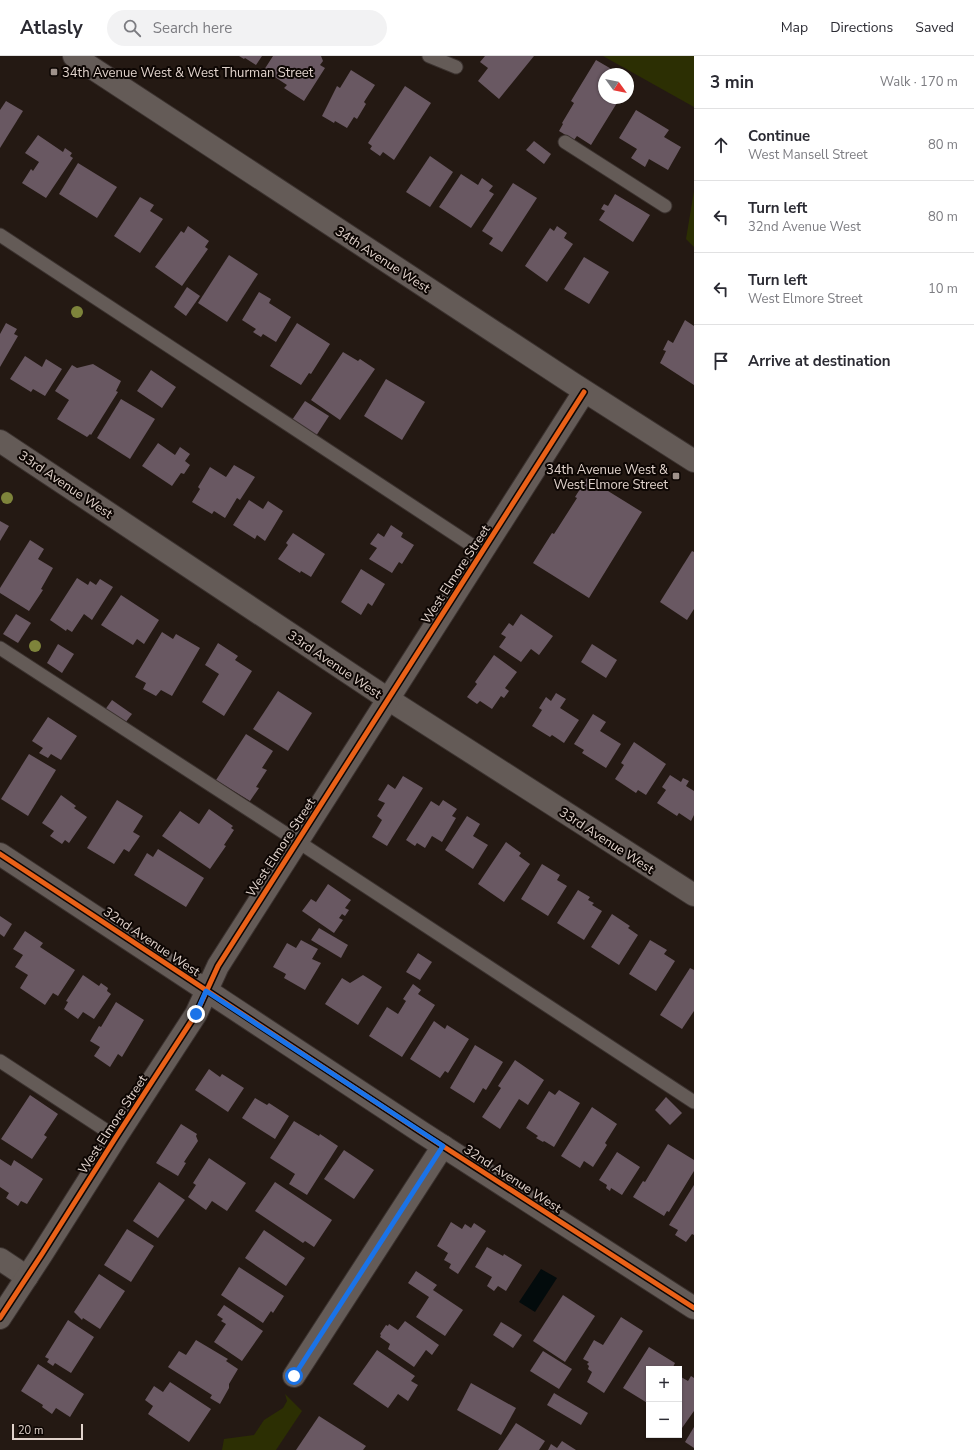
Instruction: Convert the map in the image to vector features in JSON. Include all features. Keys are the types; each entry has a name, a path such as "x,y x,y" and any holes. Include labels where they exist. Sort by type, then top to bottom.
{"street":[{"name":"34th Avenue West","path":"74,56 584,392 694,461"},
{"name":"West Elmore Street","path":"0,1318 28,1277 196,1014 218,966 584,392"},
{"name":"33rd Avenue West","path":"0,441 388,699 694,895"},
{"name":"32nd Avenue West","path":"0,854 206,991 694,1308"},
{"path":"294,1376 443,1146"},
{"path":"0,1259 28,1277"}],"lane":[{"path":"429,56 456,67"},
{"path":"565,142 665,206"},
{"path":"0,235 482,552"},
{"path":"0,648 694,1102"},
{"path":"0,1061 116,1138"}],"green space":[{"path":"603,56 694,56 694,107 634,73 634,68 624,68"},
{"path":"694,191 694,247 686,239"},
{"path":"285,1394 302,1411 276,1450 222,1450 224,1439 254,1435 264,1420 283,1408 287,1401"}],"shaded area":[{"path":"541,1269 557,1278 535,1312 519,1302"}],"building":[{"path":"239,56 262,56 256,65"},
{"path":"273,56 321,56 323,61 320,65 325,68 304,101 284,88 287,85 264,70"},
{"path":"485,56 534,56 499,99 478,81 488,68 480,62"},
{"path":"596,60 610,68 598,68 598,104 616,104 591,145 577,136 574,140 559,131 574,103 571,101"},
{"path":"351,70 375,85 364,102 366,104 357,119 354,117 347,128 322,116 337,86 340,88"},
{"path":"405,86 431,103 394,160 383,152 380,156 370,149 372,146 368,143"},
{"path":"6,101 23,111 0,148 0,110"},
{"path":"636,110 669,130 664,137 681,147 668,170 649,159 645,167 631,158 637,149 619,138"},
{"path":"38,135 63,152 65,148 72,153 70,156 73,158 46,198 22,183 31,169 33,171 39,162 25,153"},
{"path":"534,141 551,154 544,164 526,150"},
{"path":"430,156 453,172 430,207 406,192"},
{"path":"78,163 117,187 97,218 59,194"},
{"path":"461,174 478,185 482,178 493,186 489,191 494,194 471,228 439,207"},
{"path":"513,183 537,198 502,252 489,244 493,238 482,231"},
{"path":"615,194 650,215 633,242 599,220 605,211 601,209 604,204 608,206"},
{"path":"140,197 154,205 150,211 163,219 140,253 114,236"},
{"path":"188,226 209,241 205,247 208,249 182,286 155,267 181,231 184,233"},
{"path":"557,226 567,233 564,238 573,244 547,282 525,266 550,228 554,231"},
{"path":"229,255 258,274 227,322 198,303"},
{"path":"584,257 609,272 589,304 564,289"},
{"path":"187,287 200,296 186,316 174,307"},
{"path":"259,292 271,299 269,303 291,317 276,342 263,334 261,337 253,332 256,329 242,320"},
{"path":"685,320 694,326 694,385 660,363 666,351 663,350 668,340 673,343"},
{"path":"6,323 17,329 14,334 18,336 0,367 0,334"},
{"path":"297,323 330,344 311,374 309,373 301,385 270,366"},
{"path":"343,352 358,361 360,359 375,369 340,420 311,400"},
{"path":"25,356 42,367 46,359 62,369 45,396 33,389 31,392 10,379"},
{"path":"93,364 121,381 116,391 118,392 91,435 90,434 87,437 57,419 69,400 55,391 72,365 77,368"},
{"path":"151,370 176,387 162,408 137,391"},
{"path":"386,379 425,402 402,440 364,416"},
{"path":"121,399 155,419 130,459 97,438"},
{"path":"305,401 329,416 316,436 292,420"},
{"path":"158,443 175,455 180,447 190,454 185,461 190,465 184,474 181,473 172,486 142,466"},
{"path":"234,465 255,477 240,500 237,498 225,518 214,511 212,514 192,502 200,489 198,487 210,467 226,477"},
{"path":"587,478 642,512 589,598 533,563 577,498 575,497"},
{"path":"249,500 263,509 268,501 283,511 265,541 257,535 255,539 233,525"},
{"path":"0,521 9,526 0,541"},
{"path":"391,525 403,533 401,537 414,545 402,564 399,562 392,573 369,559 377,548 370,544 378,533 384,537"},
{"path":"293,533 325,554 311,577 301,571 300,573 278,559 288,545 286,543"},
{"path":"30,540 44,549 38,559 53,568 41,589 43,590 29,611 0,593 0,588"},
{"path":"692,551 694,552 694,609 687,620 660,602"},
{"path":"361,569 385,584 372,606 368,603 361,615 341,602"},
{"path":"77,578 88,585 90,581 96,585 100,579 113,587 92,620 84,614 72,632 67,629 66,631 50,620"},
{"path":"121,595 159,620 144,644 137,639 133,645 101,625"},
{"path":"16,614 31,623 18,643 3,634"},
{"path":"521,614 553,636 539,655 531,649 521,662 499,647 506,637 501,634 509,623 513,626"},
{"path":"162,632 173,639 176,634 200,648 172,696 161,690 156,696 143,689 146,683 135,677"},
{"path":"218,643 238,656 235,660 252,671 224,716 202,702 219,674 205,665"},
{"path":"58,644 74,654 62,673 47,663"},
{"path":"592,644 617,660 606,678 581,662"},
{"path":"494,655 517,672 505,688 509,691 504,698 501,696 492,709 480,701 477,704 467,697 477,684 475,682"},
{"path":"278,691 312,713 288,751 253,729"},
{"path":"556,693 566,699 560,708 579,720 564,743 552,735 550,737 532,726 542,710 539,708 546,697 551,701"},
{"path":"112,700 132,714 122,727 102,714"},
{"path":"593,714 606,722 600,731 621,744 606,768 582,753 584,750 574,744"},
{"path":"48,717 77,736 61,760 51,754 48,758 39,753 43,748 32,741"},
{"path":"246,734 273,751 262,768 267,770 256,787 259,788 250,801 216,780"},
{"path":"634,742 666,764 646,795 638,790 636,793 615,779 624,765 621,763"},
{"path":"29,754 56,770 28,816 1,799"},
{"path":"670,775 681,782 683,778 689,781 686,786 694,791 694,815 691,821 679,813 677,816 657,803 666,790 662,787"},
{"path":"403,776 423,788 387,846 372,837 382,820 377,816 385,803 378,800 388,784 395,789"},
{"path":"61,795 76,806 74,808 87,817 69,843 65,840 62,844 50,836 54,831 42,823"},
{"path":"117,800 143,816 133,832 140,836 129,852 124,849 114,864 87,848"},
{"path":"443,800 457,809 452,816 456,818 442,842 432,836 425,848 417,843 415,846 406,840 431,801 439,806"},
{"path":"209,809 233,826 231,828 234,830 224,845 226,846 210,869 162,836 180,811 199,824"},
{"path":"467,816 480,824 473,836 488,845 473,869 445,850"},
{"path":"506,842 521,853 519,856 530,864 504,902 478,884"},
{"path":"158,849 204,878 186,907 134,875 147,853 153,857"},
{"path":"542,864 560,875 557,880 567,886 548,916 521,899"},
{"path":"328,884 351,900 345,908 349,910 345,916 342,914 339,918 343,920 334,933 302,911 311,899 316,902"},
{"path":"578,890 590,897 588,900 594,903 592,905 602,911 584,940 557,923"},
{"path":"612,914 630,926 628,928 638,935 619,965 591,947"},
{"path":"0,916 12,924 4,937 0,934"},
{"path":"319,928 348,945 341,958 311,940"},
{"path":"25,931 43,943 40,947 75,970 58,996 53,993 45,1005 20,988 28,975 15,967 23,955 13,949"},
{"path":"301,940 318,949 312,959 321,963 305,990 284,978 286,974 273,967 287,943 296,948"},
{"path":"650,940 667,950 664,954 675,961 656,991 629,974"},
{"path":"418,953 432,962 420,980 406,972"},
{"path":"690,968 694,970 694,1011 682,1029 660,1015"},
{"path":"83,975 99,986 101,983 108,988 107,991 111,994 94,1019 83,1012 78,1019 64,1009 68,1002 66,1001"},
{"path":"363,975 382,987 358,1025 325,1004 342,978 350,983"},
{"path":"413,984 421,990 418,994 435,1005 402,1057 369,1036 387,1007 398,1014 406,1001 403,999"},
{"path":"116,1002 144,1020 122,1057 118,1054 110,1067 94,1056 100,1047 90,1041 99,1026 101,1027"},
{"path":"434,1021 445,1029 447,1025 469,1039 448,1073 445,1071 440,1078 410,1059"},
{"path":"475,1045 503,1062 486,1090 483,1088 474,1103 450,1088"},
{"path":"515,1060 544,1080 528,1105 519,1099 500,1129 482,1117 501,1088 498,1086"},
{"path":"209,1069 220,1077 222,1074 244,1088 228,1112 195,1090"},
{"path":"559,1090 580,1103 554,1147 536,1138 538,1136 526,1128 549,1091 555,1095"},
{"path":"30,1095 58,1114 44,1135 47,1137 32,1159 1,1139"},
{"path":"666,1097 682,1113 670,1125 655,1110"},
{"path":"255,1098 267,1105 269,1103 289,1116 275,1139 242,1118"},
{"path":"592,1107 617,1124 605,1143 607,1145 593,1167 584,1161 580,1168 561,1156"},
{"path":"294,1121 319,1136 320,1134 338,1146 307,1195 289,1184 295,1174 270,1158"},
{"path":"181,1124 197,1134 196,1136 198,1141 184,1162 186,1163 178,1176 156,1163"},
{"path":"668,1144 694,1160 694,1171 669,1212 667,1211 664,1216 633,1197 643,1181 645,1182"},
{"path":"344,1150 374,1170 354,1199 324,1179"},
{"path":"617,1152 640,1167 622,1195 611,1188 610,1191 606,1188 607,1185 599,1180"},
{"path":"209,1158 246,1183 227,1211 212,1201 206,1210 188,1197 196,1185 193,1183"},
{"path":"0,1159 11,1166 14,1160 43,1179 27,1204 21,1201 18,1206 6,1198 9,1193 0,1187"},
{"path":"159,1182 185,1200 158,1238 133,1221"},
{"path":"275,1182 332,1220 314,1247 305,1241 303,1243 255,1211"},
{"path":"694,1185 694,1235 692,1234 686,1242 675,1235 678,1230 669,1225"},
{"path":"451,1222 462,1229 465,1224 471,1228 474,1223 486,1231 458,1274 449,1268 451,1264 444,1260 448,1253 437,1246"},
{"path":"127,1229 154,1246 131,1282 104,1265"},
{"path":"264,1230 305,1258 286,1286 245,1258"},
{"path":"487,1247 503,1256 504,1254 522,1265 506,1291 498,1286 494,1291 487,1286 492,1277 475,1267"},
{"path":"239,1267 284,1296 273,1313 271,1311 263,1323 221,1295"},
{"path":"416,1271 437,1285 433,1290 463,1310 445,1336 416,1317 429,1297 408,1283"},
{"path":"99,1274 125,1291 100,1329 83,1318 82,1320 74,1312"},
{"path":"563,1295 595,1316 565,1362 533,1341"},
{"path":"224,1305 263,1331 242,1361 214,1342 226,1324 221,1321 223,1319 217,1315"},
{"path":"621,1317 643,1331 604,1393 587,1382 592,1372 588,1369 589,1366 587,1364 589,1362 583,1359 594,1340 603,1345"},
{"path":"68,1320 94,1337 71,1373 55,1363 53,1366 47,1362 49,1359 45,1357"},
{"path":"405,1321 439,1345 432,1355 426,1350 414,1367 388,1349 390,1344 380,1337 380,1334 386,1325 388,1326 389,1324 398,1330"},
{"path":"501,1322 522,1335 513,1348 493,1335"},
{"path":"196,1340 228,1359 226,1361 238,1369 220,1404 210,1398 212,1395 168,1367 179,1351 186,1355"},
{"path":"649,1347 675,1363 674,1366 646,1366 646,1402 623,1388"},
{"path":"377,1350 415,1376 411,1381 418,1385 408,1401 398,1394 388,1408 353,1384"},
{"path":"543,1351 572,1369 559,1389 530,1371"},
{"path":"38,1364 84,1394 70,1417 56,1408 52,1414 42,1407 43,1405 21,1391"},
{"path":"691,1376 694,1378 694,1411 682,1428 682,1378 688,1381"},
{"path":"170,1382 211,1409 189,1442 148,1414 153,1406 145,1400 154,1386 163,1392"},
{"path":"471,1383 516,1408 501,1435 457,1410"},
{"path":"554,1393 588,1413 581,1425 547,1405"},
{"path":"319,1416 366,1446 363,1450 296,1450"},
{"path":"516,1423 545,1441 539,1450 498,1450"},
{"path":"694,1427 694,1448 685,1442"},
{"path":"562,1441 576,1450 548,1450 551,1444 557,1448"}],"cycle path":[{"path":"0,1318 196,1014 218,966 584,392"},
{"path":"0,854 421,1132 694,1308"}],"place":[{"name":"34th Avenue West & West Thurman Street","path":"54,72"},
{"name":"34th Avenue West & West Elmore Street","path":"676,476"}],"route":[{"path":"196,1014 206,991 443,1146 294,1376"}]}
